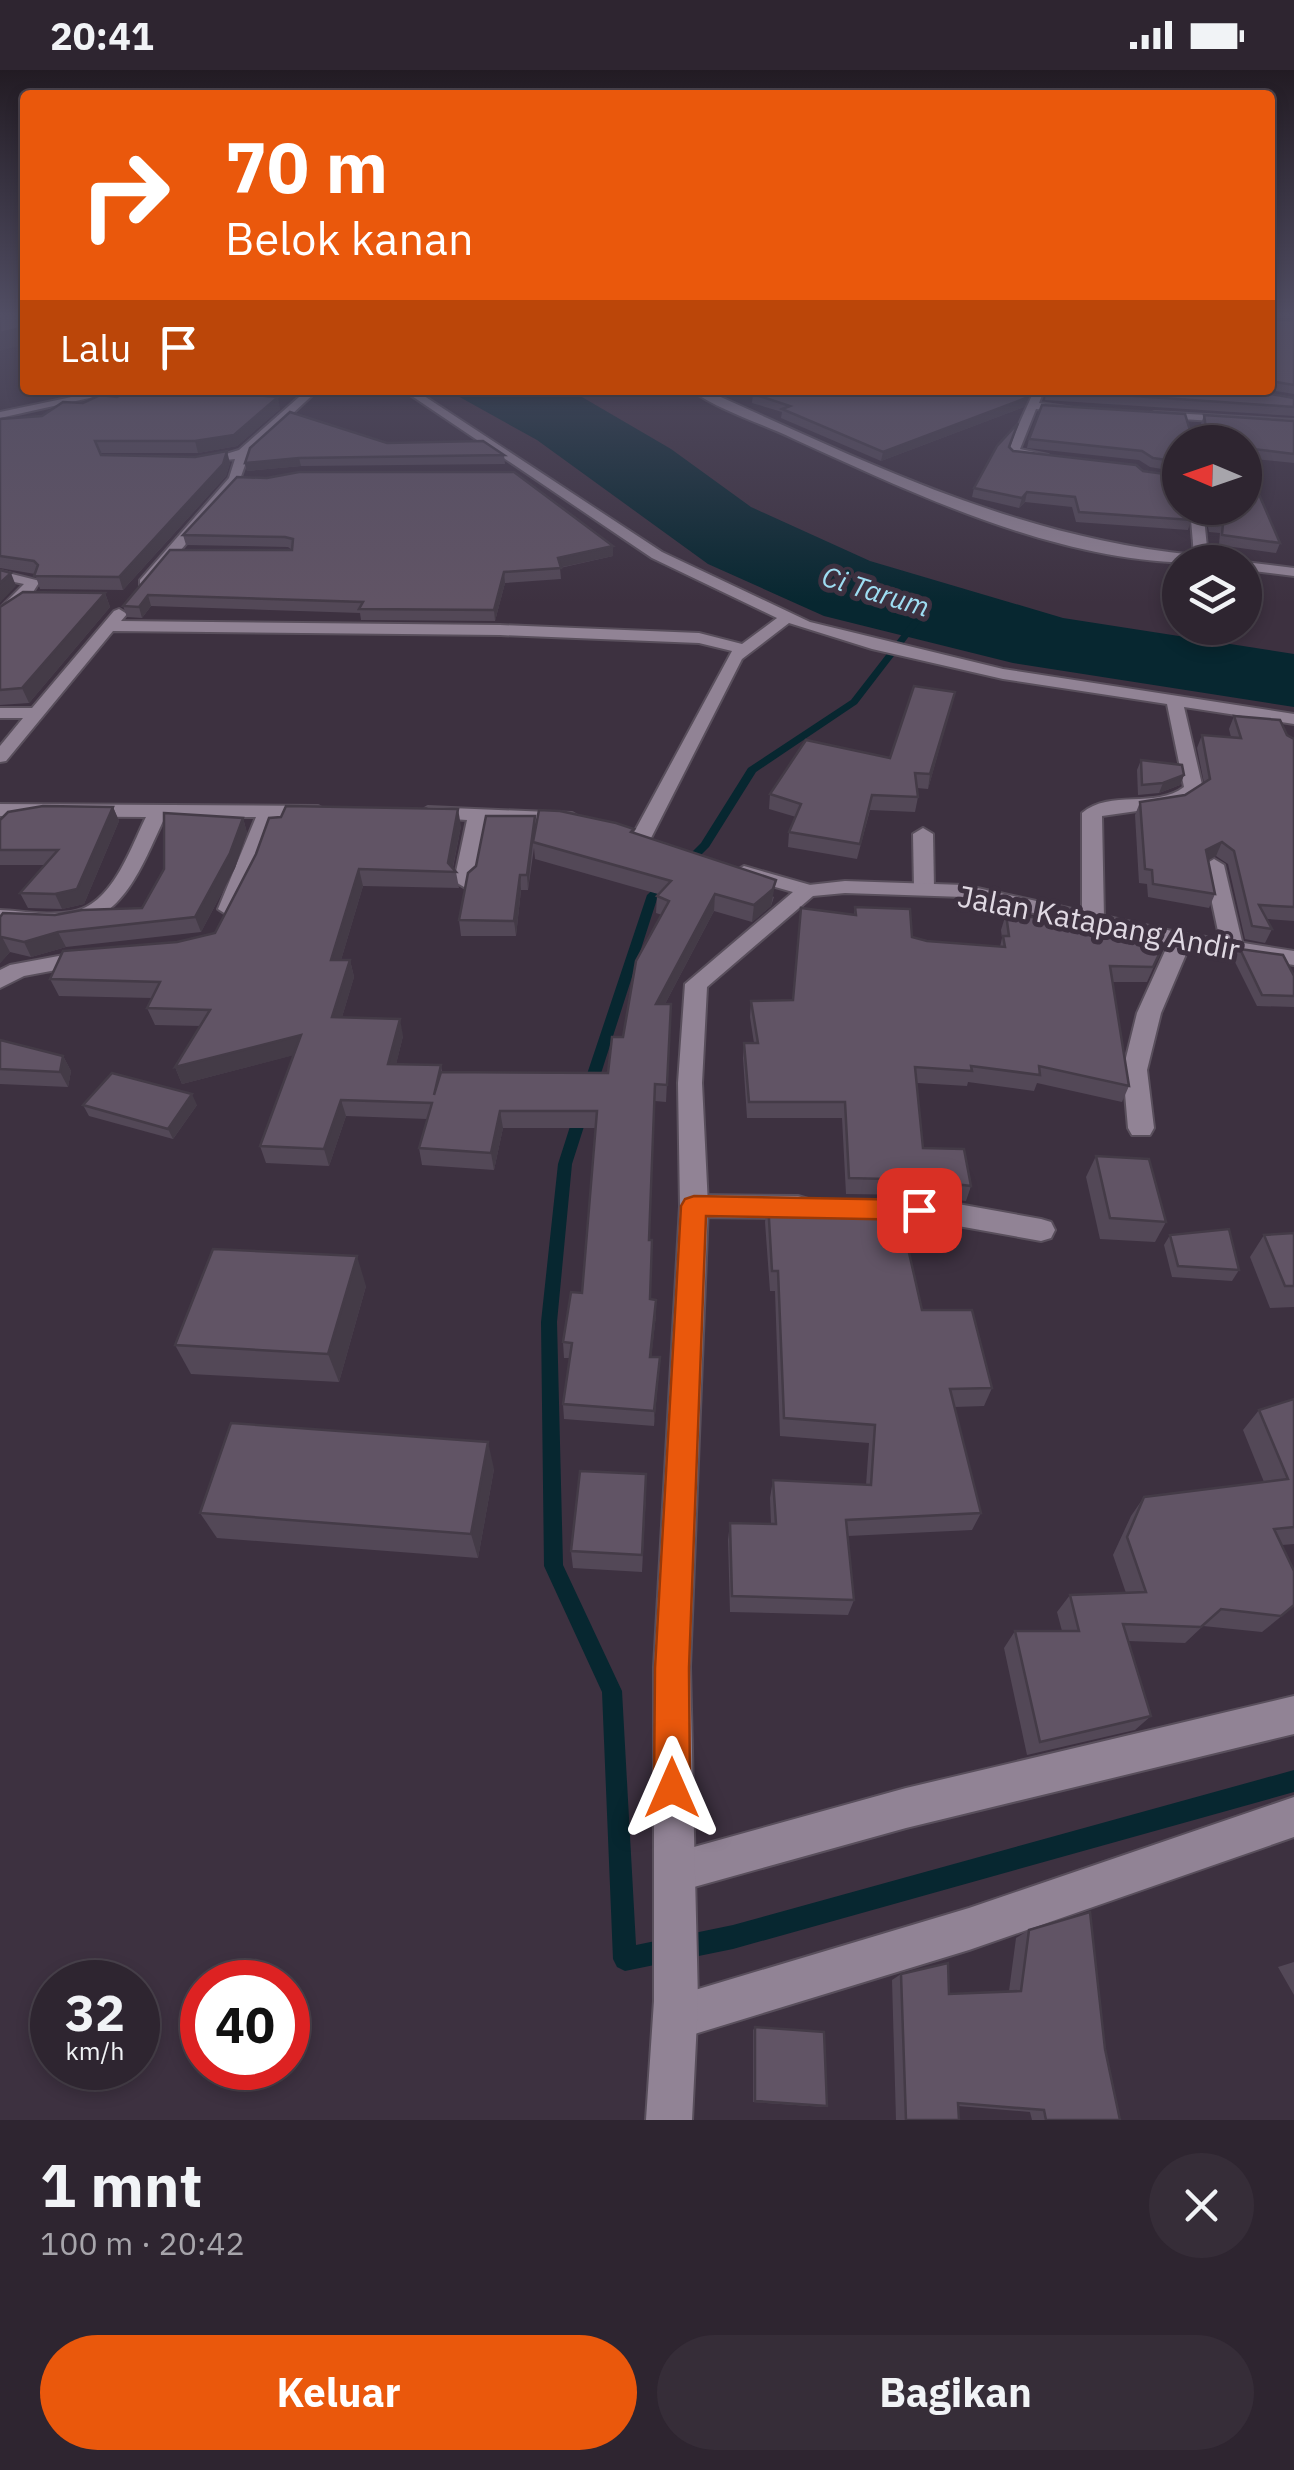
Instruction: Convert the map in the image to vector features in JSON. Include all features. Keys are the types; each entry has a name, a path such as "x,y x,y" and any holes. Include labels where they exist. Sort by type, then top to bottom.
{"street":[{"path":"222,459 242,453 289,412"},
{"path":"441,412 657,556 787,618 878,646 1003,674 1288,723"},
{"path":"746,412 959,504 1043,533 1092,546 1162,555"},
{"path":"1031,412 1014,451 1058,460"},
{"path":"1146,415 1294,422"},
{"path":"1190,417 1192,425"},
{"path":"0,757 109,626 123,598 241,479 242,453"},
{"path":"516,475 535,474"},
{"path":"167,553 202,553"},
{"path":"1262,568 1294,572"},
{"path":"0,575 33,580 23,597 0,616"},
{"path":"23,597 41,598"},
{"path":"666,846 632,834 734,656 787,618"},
{"path":"109,626 661,636 699,638 744,648"},
{"path":"1093,919 1092,812 1107,806 1160,803 1190,794 1194,789 1175,702"},
{"path":"0,713 37,712"},
{"path":"0,810 342,812"},
{"path":"217,935 248,868 268,811"},
{"path":"0,916 74,919 90,914 112,898 158,812"},
{"path":"415,813 559,817 587,822"},
{"path":"464,881 478,814"},
{"path":"922,834 924,889"},
{"path":"1214,865 1233,950"},
{"name":"Jalan Katapang Andir","path":"730,868 807,890 964,892 1181,940 1294,958"},
{"path":"669,2120 676,2010 672,1668 694,1206 690,1083 696,984 807,890"},
{"path":"1140,1128 1136,1070 1149,1013 1181,940"},
{"path":"0,980 39,964 107,955"},
{"path":"694,1206 933,1211 1041,1230"},
{"path":"676,1872 906,1808 1294,1715"},
{"path":"676,2010 969,1929 1294,1817"}],"water":[{"name":"Ci Tarum","path":"486,412 607,412 671,449 751,507 870,561 1063,618 1162,633 1162,645 1236,645 1294,654 1294,707 1013,663 824,616 708,564 537,440"}],"building":[{"path":"48,412 261,412 234,435 195,441 95,441 101,455 195,457 227,451 223,464 119,577 34,576 38,565 34,561 0,556 0,419 42,416"},
{"path":"290,412 387,443 483,441 504,455 299,458 245,463 250,448"},
{"path":"788,412 990,412 883,452"},
{"path":"1039,412 1185,414 1188,425 1162,425 1162,459 1142,451 1029,439"},
{"path":"1204,415 1294,421 1294,454 1262,450 1262,425 1206,425"},
{"path":"1018,423 1009,447 1013,451 1136,465 1143,471 1162,474 1162,518 1079,512 1075,497 1027,492 1022,498 974,488 997,446"},
{"path":"299,472 514,472 613,546 558,558 561,568 504,572 494,610 359,609 363,602 148,595 139,607 123,606 170,550 292,550 293,539 285,537 183,535 237,477 267,478"},
{"path":"1262,501 1280,543 1222,535 1223,525 1262,525"},
{"path":"0,570 11,573 0,583"},
{"path":"23,592 105,593 22,688 0,690 0,607"},
{"path":"914,686 955,692 930,774 915,773 918,797 872,795 860,844 789,832 801,804 770,794 806,740 890,758"},
{"path":"1234,716 1280,720 1287,735 1294,739 1294,907 1259,905 1272,929 1252,926 1234,851 1222,842 1206,850 1215,894 1153,884 1152,870 1145,869 1140,802 1185,795 1210,779 1202,735 1241,738"},
{"path":"1141,760 1182,765 1184,775 1142,785"},
{"path":"43,806 113,807 77,889 55,894 20,893 58,850 0,850 0,820 8,812"},
{"path":"286,806 458,809 448,863 456,872 359,869 331,960 350,960 332,1017 400,1019 388,1064 441,1065 434,1095 441,1072 608,1073 612,1037 623,1037 636,961 669,901 657,896 671,881 533,842 539,810 616,823 634,829 631,832 776,880 773,889 754,905 715,894 656,1004 671,1004 667,1085 655,1084 649,1240 650,1299 656,1300 650,1357 660,1357 654,1411 563,1404 572,1343 563,1342 571,1292 582,1293 597,1111 500,1111 491,1153 419,1148 432,1103 341,1100 324,1149 260,1146 301,1035 175,1067 210,1010 147,1008 160,982 50,979 63,951 177,942 215,933 256,854 269,818 281,817"},
{"path":"164,813 243,818 230,853 195,917 58,932 24,942 0,939 3,913 55,915 142,908 164,869"},
{"path":"486,816 535,816 527,875 520,875 514,921 459,920 468,873 476,866"},
{"path":"855,907 910,909 912,937 927,941 1005,947 1003,936 1009,936 1006,914 1084,923 1085,928 1164,944 1153,967 1110,966 1129,1086 1039,1066 1040,1075 971,1066 972,1071 915,1067 923,1148 964,1149 971,1186 849,1178 845,1102 749,1102 744,1043 758,1043 751,1001 793,1000 801,908 856,915"},
{"path":"1240,949 1283,955 1294,976 1294,996 1262,995"},
{"path":"0,1040 63,1056 60,1072 0,1069"},
{"path":"112,1073 192,1094 168,1129 83,1105"},
{"path":"1096,1156 1149,1159 1166,1222 1110,1218"},
{"path":"768,1202 898,1204 922,1310 972,1310 992,1388 950,1389 981,1513 846,1520 854,1600 732,1596 730,1523 776,1524 773,1480 871,1485 875,1425 784,1418 778,1271 772,1271"},
{"path":"1229,1229 1239,1270 1178,1266 1170,1235"},
{"path":"1294,1233 1294,1286 1285,1286 1264,1235"},
{"path":"213,1249 357,1256 328,1354 175,1345"},
{"path":"1294,1399 1294,1527 1274,1529 1294,1571 1294,1605 1281,1616 1221,1609 1201,1627 1123,1624 1151,1716 1040,1742 1015,1631 1079,1631 1070,1595 1146,1592 1127,1537 1144,1497 1288,1479 1259,1410"},
{"path":"231,1423 488,1442 471,1534 200,1513"},
{"path":"580,1471 646,1474 642,1555 571,1551"},
{"path":"1090,1912 1105,2049 1120,2120 1046,2120 1044,2110 958,2103 959,2120 906,2120 901,1974 948,1963 949,1994 1021,1991 1029,1930"},
{"path":"755,2027 824,2032 827,2106 755,2101"}],"waterway":[{"name":"Ci Tarum","path":"683,867 705,845 752,770 854,702 916,622"},
{"path":"589,1089 653,895 667,882"},
{"path":"581,1114 565,1164 549,1322 554,1566 612,1691 625,1959 733,1937 1294,1781"}],"route":[{"path":"672,1788 672,1668 694,1206 919,1210"}]}
